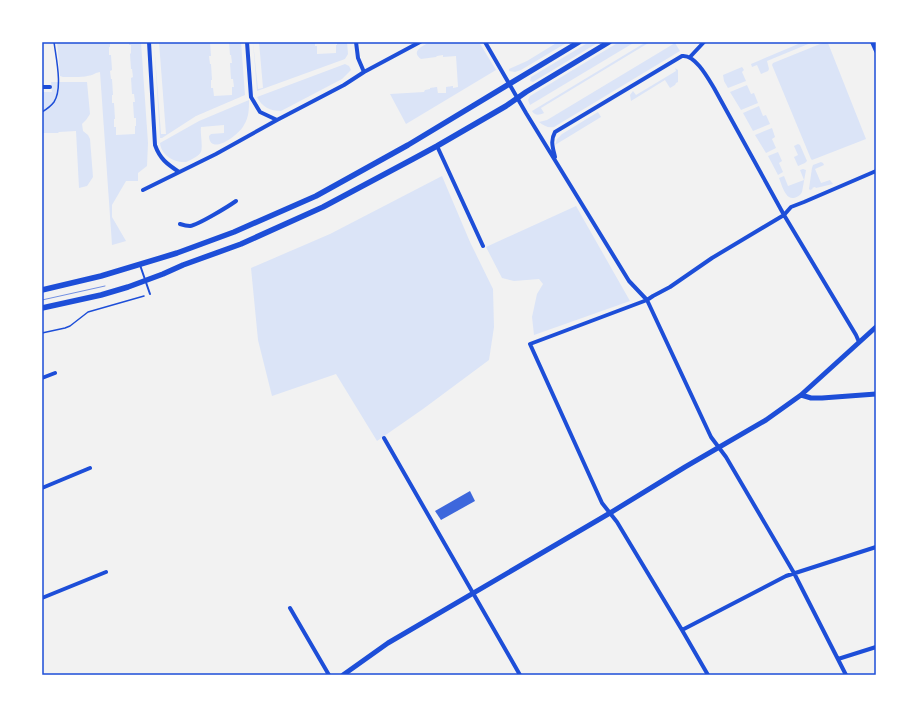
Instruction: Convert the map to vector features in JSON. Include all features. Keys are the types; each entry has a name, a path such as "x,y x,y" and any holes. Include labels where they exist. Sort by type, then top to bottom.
{"main road":[{"path":"42,290 102,276 177,253 234,232 316,196 408,145 579,42"},
{"path":"42,308 101,295 163,274 183,265 241,244 323,207 437,146 609,42"}],"street":[{"path":"149,42 155,145 161,157 178,172"},
{"path":"248,42 251,96 260,112 277,120"},
{"path":"356,42 358,58 364,72"},
{"path":"143,190 216,154 420,42"},
{"path":"485,42 508,84 629,280 647,300 711,438 726,456 794,573 846,675"},
{"path":"690,57 704,42"},
{"path":"872,42 876,51"},
{"path":"555,160 552,145 552,137 555,132 682,56 690,57 696,62 714,88 784,215 859,342"},
{"path":"42,87 50,87"},
{"path":"437,146 483,246"},
{"path":"708,675 617,522 602,503 530,344 647,300 670,287 712,258 784,215 791,207 876,171"},
{"path":"180,224 191,226 230,206 236,200"},
{"path":"343,675 388,643 766,420 801,395 876,327"},
{"path":"42,378 55,373"},
{"path":"801,395 810,398 822,398 876,394"},
{"path":"384,438 520,675"},
{"path":"42,488 90,468"},
{"path":"682,630 786,576 876,547"},
{"path":"42,598 106,572"},
{"path":"290,608 329,675"},
{"path":"838,659 876,647"}],"lane":[{"path":"140,264 150,294"}],"path":[{"path":"42,112 50,107 55,101 58,90 58,73 54,42"},
{"path":"42,333 70,326 88,312 150,294"}],"shaded area":[{"path":"57,42 110,42 109,55 111,55 112,70 110,71 113,95 112,103 114,103 114,127 116,127 116,135 135,134 136,118 134,118 133,102 135,102 134,94 132,94 131,78 133,77 130,54 131,45 129,45 129,42 141,42 148,143 147,166 138,173 138,181 126,181 112,205 112,217 126,241 112,245 100,72 89,76 60,76"},
{"path":"154,42 161,134 166,134 159,42 210,42 211,56 209,56 212,80 211,88 213,88 214,96 232,95 232,87 234,87 233,79 231,79 230,63 232,63 229,42 241,42 245,95 196,116 160,138"},
{"path":"253,42 258,89 263,88 259,42 315,42 315,46 317,46 317,54 336,53 337,42 347,42 348,54 345,59 257,91"},
{"path":"430,42 479,42 496,70 406,124 390,94 424,92 430,88 437,87 438,94 446,93 446,87 458,87 456,56 443,57 443,55 421,59 418,56 417,51"},
{"path":"558,42 568,42 521,70 515,72 509,71 509,69 527,61"},
{"path":"589,42 599,42 533,82 530,81 531,77"},
{"path":"619,42 635,42 530,105 528,100 530,96"},
{"path":"646,42 650,42 541,108 544,113 537,115 532,111"},
{"path":"803,42 813,42 767,61 768,71 761,74 757,65 752,67 751,64"},
{"path":"825,42 828,43 866,139 812,160 772,65 773,63"},
{"path":"675,43 680,51 554,127 543,125 539,122 547,120"},
{"path":"345,64 349,66 351,70 342,79 281,111 267,108 257,97"},
{"path":"742,67 744,70 742,72 746,81 728,88 724,81 723,75"},
{"path":"675,68 678,70 678,82 675,85 670,88 665,80 631,101 630,95 633,91 636,95 676,71"},
{"path":"51,82 87,82 90,114 82,124 83,131 90,139 93,177 87,186 79,188 76,131 42,133 42,92 52,92"},
{"path":"747,85 751,94 754,93 758,103 741,110 730,92"},
{"path":"249,100 249,110 246,122 237,133 225,142 214,144 211,142 209,136 211,134 224,133 224,125 201,127 202,146 199,155 186,162 181,162 173,160 163,151 160,143 199,121"},
{"path":"759,106 763,116 766,115 770,124 753,131 743,113"},
{"path":"598,112 601,117 555,145 557,139 562,134"},
{"path":"772,128 775,137 772,139 776,148 766,153 755,135"},
{"path":"798,144 800,145 807,161 798,166 794,157 798,155 794,146"},
{"path":"778,152 782,161 779,163 783,172 778,175 768,156"},
{"path":"821,162 824,165 815,169 821,183 830,180 833,184 815,187 810,190 813,165"},
{"path":"800,170 806,170 802,192 797,197 792,198 785,192 779,178 784,176 788,186 804,180"},
{"path":"442,176 470,242 493,289 494,327 489,360 377,441 336,374 272,396 258,340 251,268 330,234"},
{"path":"576,206 630,301 534,335 532,317 537,294 543,284 539,279 514,281 502,278 486,247"}],"building":[{"path":"470,491 475,501 441,520 435,511"}],"tram line":[{"path":"42,300 105,286"}]}
